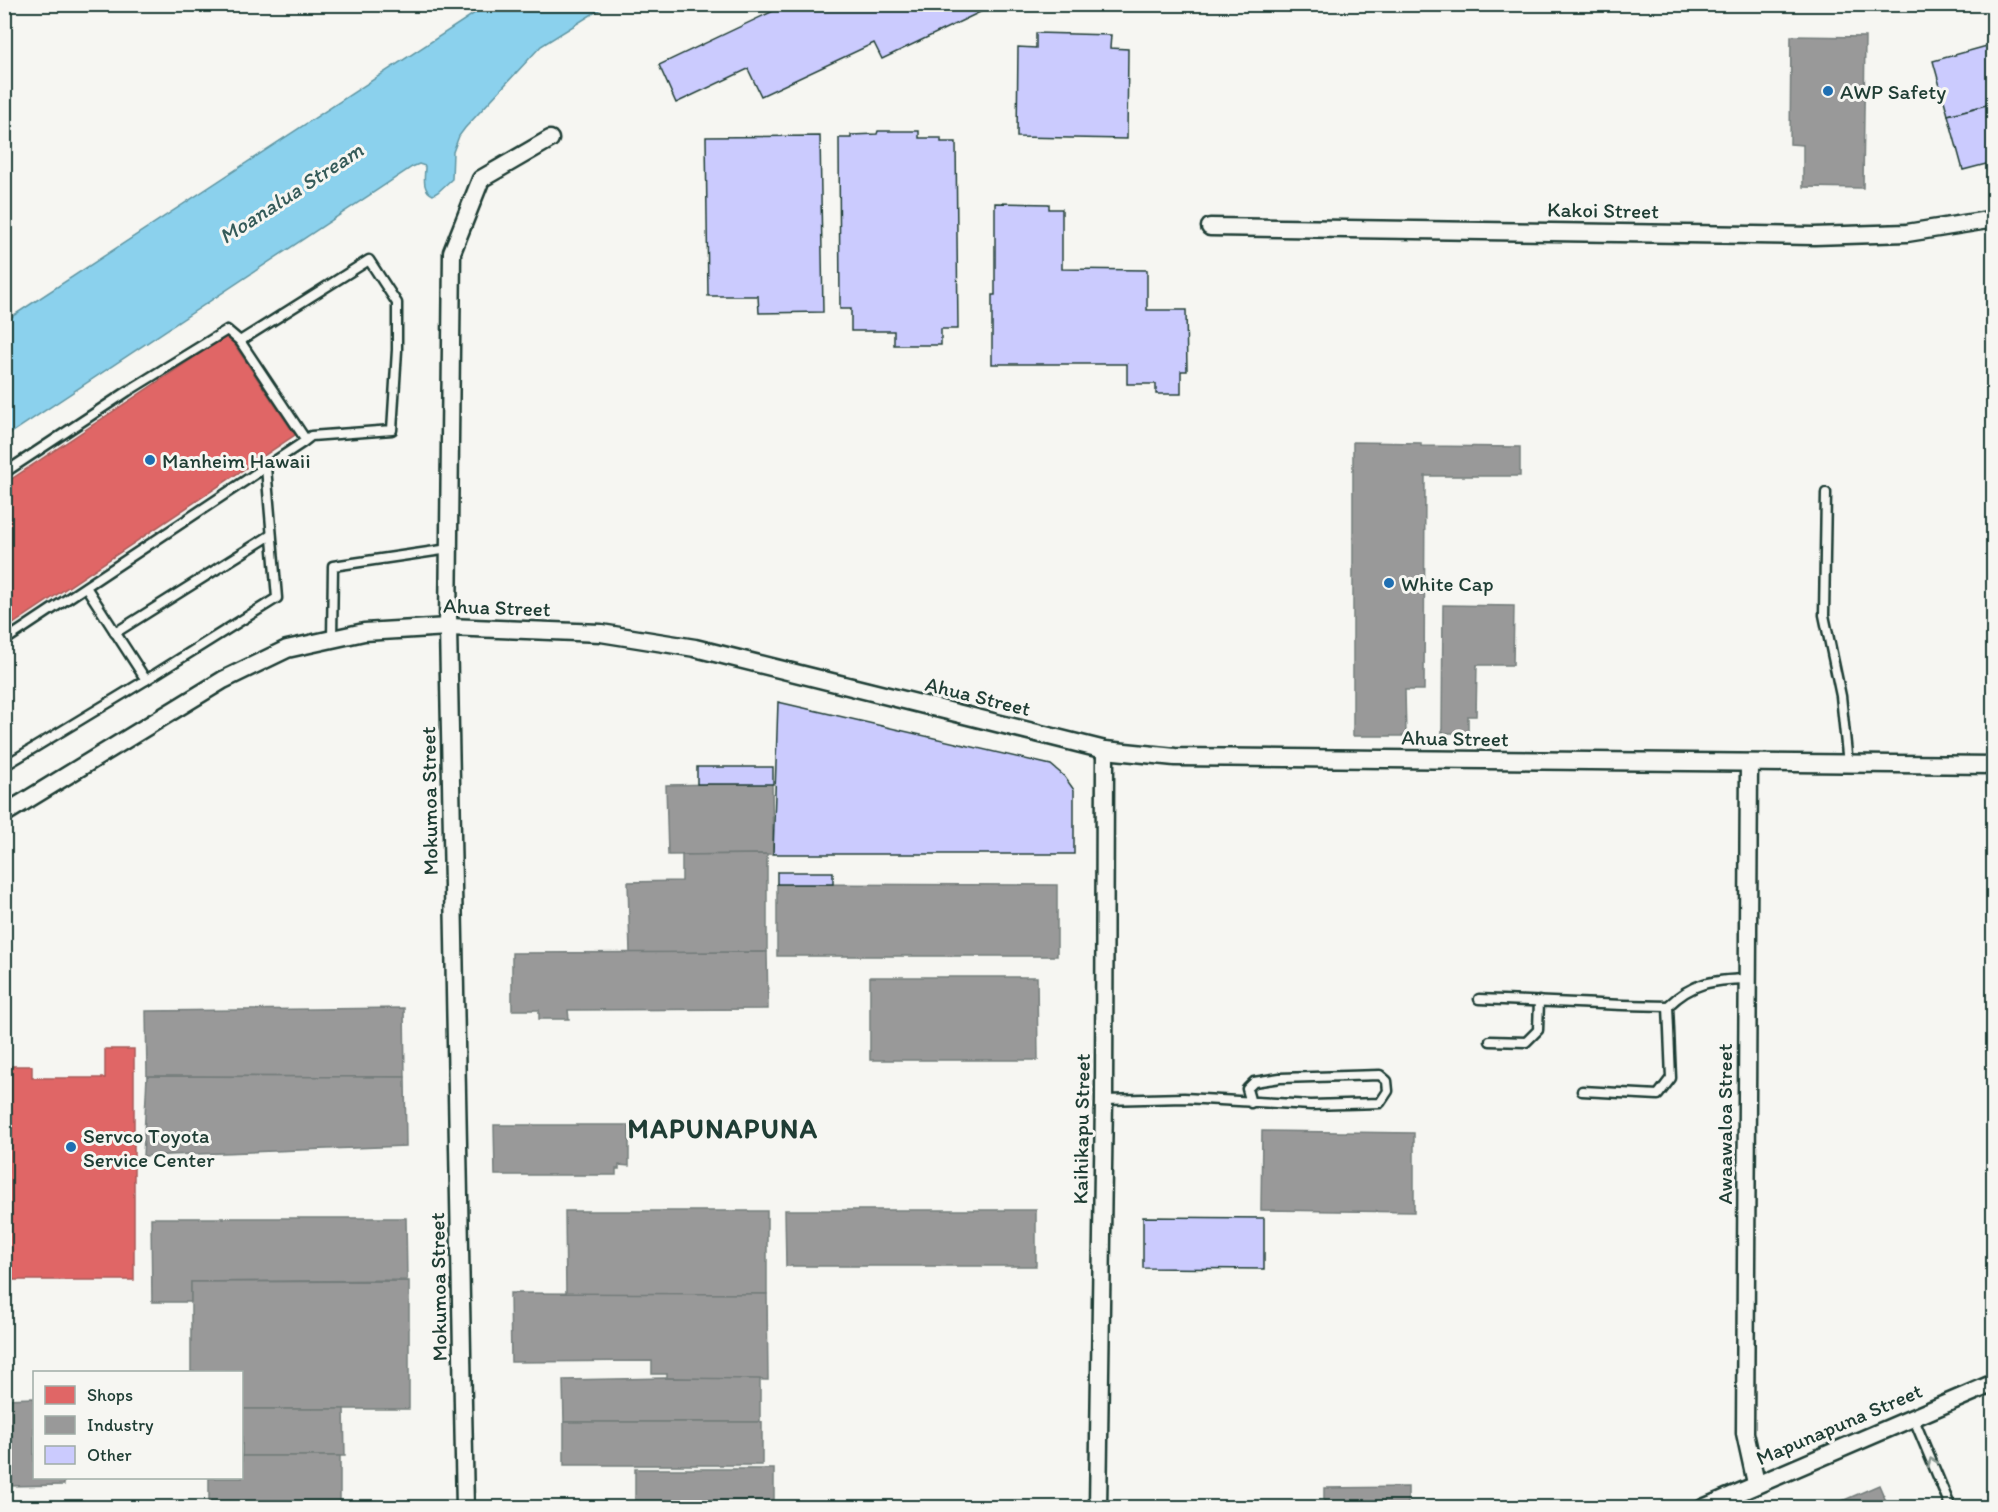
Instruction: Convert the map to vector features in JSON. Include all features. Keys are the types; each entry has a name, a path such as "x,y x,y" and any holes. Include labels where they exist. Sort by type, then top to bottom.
{"street":[{"name":"Mokumoa Street","path":"465,1508 448,627 453,252 481,179 550,139"},
{"name":"Kakoi Street","path":"1210,227 1814,236 1907,233 1994,219"},
{"name":"Ahua Street","path":"4,814 223,681 287,649 364,632 448,627 601,633 695,648 1105,750 1175,757 1994,765"},
{"name":"Kaihikapu Street","path":"1098,1508 1104,1100 1105,750"},
{"name":"Awaawaloa Street","path":"1749,763 1745,1433 1756,1483"},
{"name":"Mapunapuna Street","path":"1703,1508 1756,1483 1994,1383"}],"lane":[{"path":"4,641 311,436 392,430 397,350 397,303 369,260 240,341"},
{"path":"4,473 226,330 240,341 306,440"},
{"path":"4,766 277,598 266,467"},
{"path":"1826,493 1824,615 1841,696 1848,764"},
{"path":"115,633 272,534"},
{"path":"332,639 333,566 449,549"},
{"path":"86,587 146,680"},
{"path":"1479,999 1668,1006 1684,991 1718,980 1747,979"},
{"path":"1490,1041 1526,1042 1538,1030 1539,1002"},
{"path":"1581,1090 1658,1095 1671,1078 1668,1006"},
{"path":"1104,1100 1184,1098 1251,1103 1311,1105 1380,1103 1388,1091 1387,1081 1380,1076 1271,1079 1254,1082 1247,1089 1251,1103"},
{"path":"1913,1417 1951,1508"}],"water":[{"name":"Moanalua Stream","path":"487,5 607,5 541,46 465,128 453,152 452,179 438,192 433,195 427,190 424,182 425,166 419,164 412,167 5,437 5,321"}],"building: Shops":[{"name":"Manheim Hawaii","path":"228,335 295,435 4,630 4,484"},
{"name":"Servco Toyota Service Center","path":"105,1049 134,1049 134,1280 4,1280 4,1216 8,1216 8,1066 32,1066 32,1078 105,1078"}],"building: Industry":[{"name":"AWP Safety","path":"1791,36 1865,37 1863,188 1803,187 1803,145 1790,144"},
{"name":"White Cap","path":"1353,442 1421,443 1421,446 1520,447 1520,476 1425,476 1424,690 1405,690 1406,736 1353,736"},
{"name":"White Cap","path":"1443,605 1514,606 1513,665 1477,665 1476,716 1468,716 1468,733 1442,733"},
{"path":"772,783 773,854 668,855 666,785"},
{"path":"767,854 767,952 630,953 628,882 682,881 682,855"},
{"path":"777,884 1057,885 1057,956 777,956"},
{"path":"767,952 768,1009 568,1010 569,1019 539,1019 539,1010 512,1010 512,953"},
{"path":"870,977 1037,977 1038,1060 870,1060"},
{"path":"404,1008 405,1077 147,1076 146,1011"},
{"path":"147,1076 405,1077 406,1146 143,1156"},
{"path":"494,1125 629,1125 629,1166 619,1165 616,1175 495,1175"},
{"path":"1262,1131 1414,1133 1414,1212 1261,1210"},
{"path":"785,1210 1036,1210 1036,1266 786,1266"},
{"path":"565,1211 767,1211 767,1294 566,1294"},
{"path":"151,1218 406,1218 407,1280 191,1282 191,1302 152,1302"},
{"path":"409,1281 409,1409 243,1409 243,1371 191,1371 191,1282"},
{"path":"510,1293 767,1294 768,1380 667,1378 667,1374 652,1374 652,1361 511,1362"},
{"path":"760,1379 760,1422 564,1422 563,1380"},
{"path":"33,1398 33,1479 64,1479 64,1485 4,1486 4,1399"},
{"path":"243,1409 344,1409 345,1456 243,1456"},
{"path":"564,1422 762,1422 762,1465 564,1465"},
{"path":"243,1456 340,1456 340,1508 209,1508 209,1479 243,1479"},
{"path":"635,1469 774,1469 774,1500 635,1501"},
{"path":"1879,1485 1889,1508 1828,1508 1828,1507"},
{"path":"1408,1487 1408,1508 1324,1508 1324,1488"}],"building: Other":[{"path":"788,4 997,4 882,59 874,43 761,96 748,69 676,103 659,65"},
{"path":"1036,33 1111,35 1110,48 1128,49 1127,139 1017,137 1018,47 1036,48"},
{"path":"1994,44 1994,103 1948,115 1933,61"},
{"path":"1994,103 1994,162 1963,170 1948,115"},
{"path":"878,131 919,131 919,138 941,138 941,142 956,142 958,329 941,329 941,345 894,345 894,331 851,331 851,309 840,309 839,138 877,134"},
{"path":"820,136 823,312 759,313 758,296 708,296 706,137"},
{"path":"995,203 1049,204 1049,209 1062,209 1062,269 1147,270 1147,310 1186,310 1187,371 1181,371 1181,394 1156,394 1156,384 1127,384 1127,364 992,364"},
{"path":"778,702 1051,765 1064,776 1074,790 1074,854 773,854"},
{"path":"697,767 773,767 773,784 697,784"},
{"path":"777,872 833,872 833,884 777,884"},
{"path":"1143,1217 1264,1218 1264,1269 1143,1268"}],"place":[{"name":"AWP Safety","path":"1828,91"},
{"name":"Manheim Hawaii","path":"150,460"},
{"name":"White Cap","path":"1389,583"},
{"name":"Servco Toyota Service Center","path":"71,1147"}],"district":[{"name":"MAPUNAPUNA","path":"723,1128"}]}
